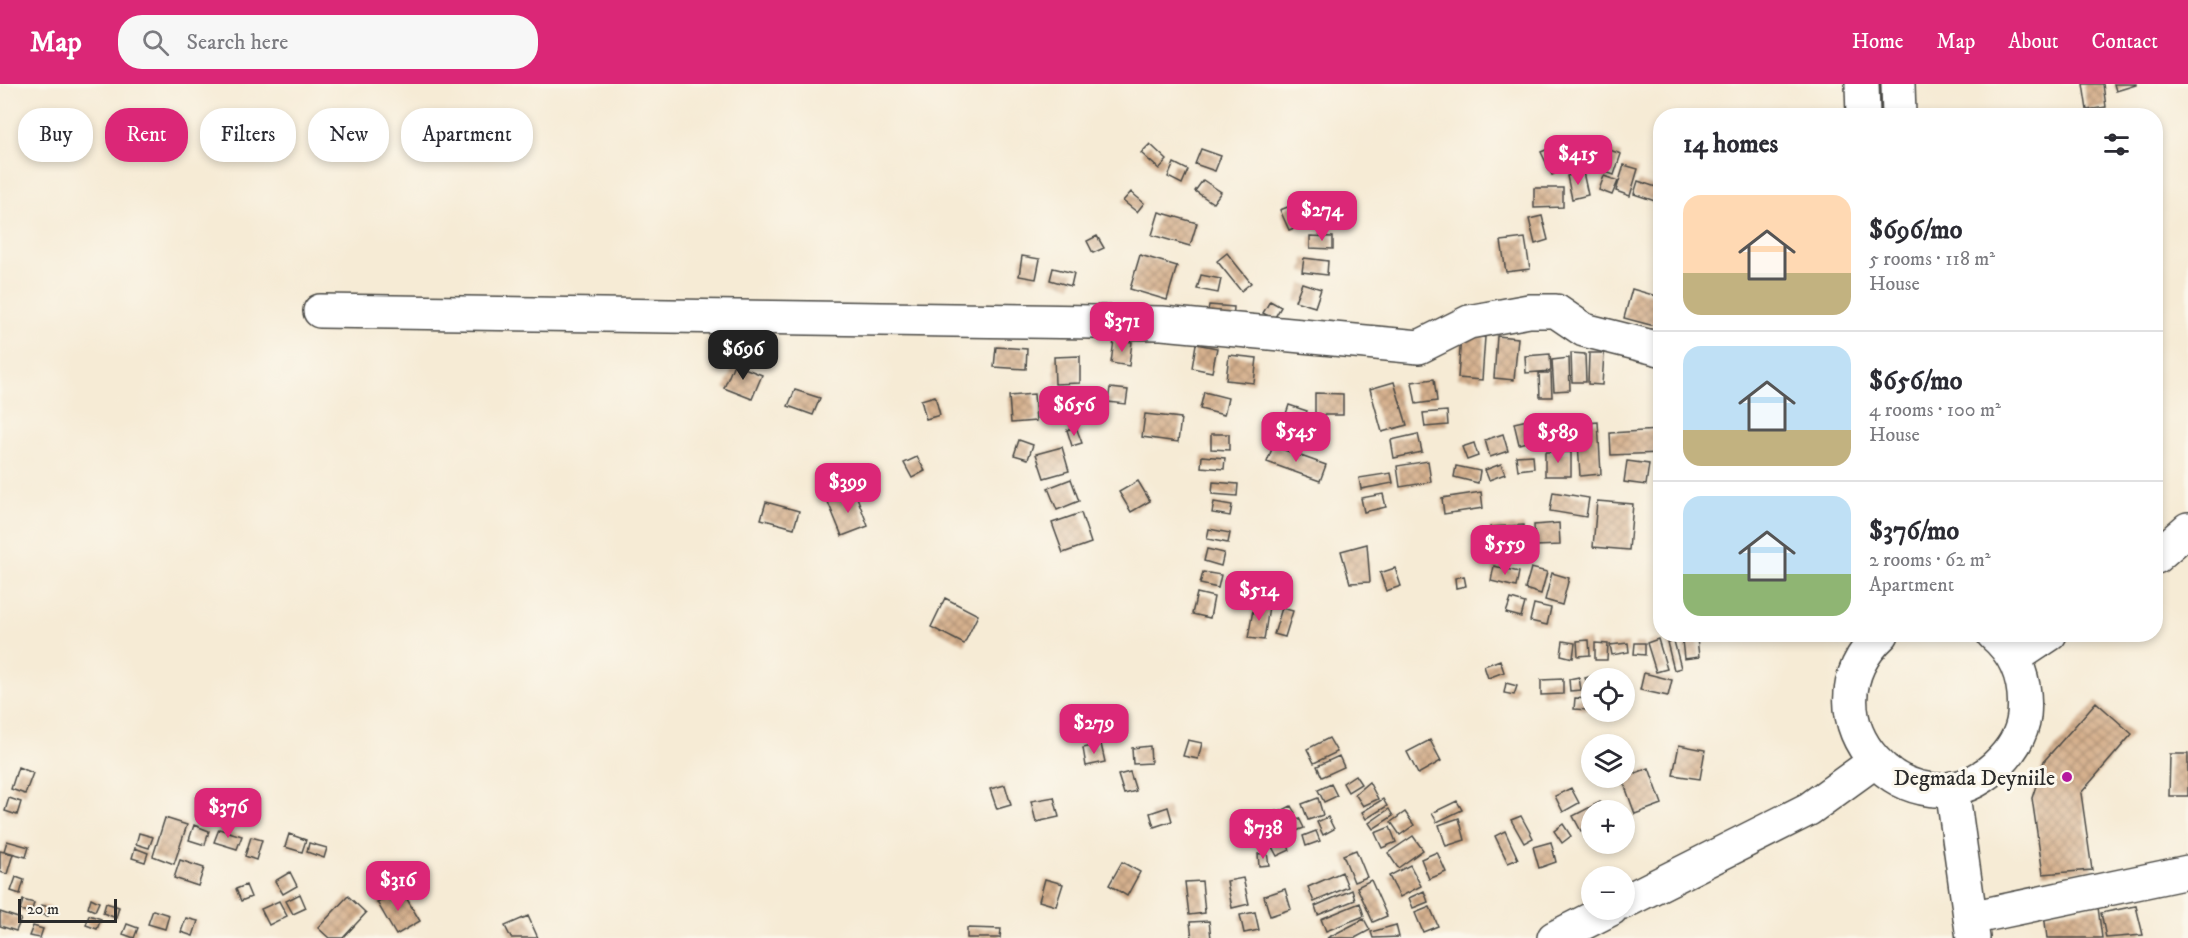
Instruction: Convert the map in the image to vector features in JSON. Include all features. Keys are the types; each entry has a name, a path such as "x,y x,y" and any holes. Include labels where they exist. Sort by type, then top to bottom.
{"street":[{"path":"1862,84 1863,108"},
{"path":"1898,84 1899,108"},
{"path":"320,311 1162,323 1419,347 1469,322 1529,311 1556,311 1584,330 1653,347"},
{"path":"2163,551 2188,529"},
{"path":"1874,642 1858,663 1851,684 1850,705 1853,726 1861,745 1874,762 1890,775 1909,784 1930,789 1952,788 1972,782 1990,772 2006,758 2017,740 2024,720 2026,699 2022,678 2003,646 2019,642"},
{"path":"1635,896 1809,809 1874,762"},
{"path":"1952,788 1971,928 2188,872"},
{"path":"1554,938 1589,920"}],"building":[{"path":"2083,84 2103,84 2106,107 2087,108"},
{"path":"2114,84 2136,84 2136,85 2116,91"},
{"path":"1150,144 1167,160 1159,169 1141,153"},
{"path":"1553,147 1564,169 1552,175 1541,152"},
{"path":"1594,147 1596,163 1576,166 1573,149"},
{"path":"1201,149 1221,156 1215,171 1195,164"},
{"path":"1607,149 1621,154 1614,175 1600,170"},
{"path":"1174,163 1188,170 1182,184 1168,177"},
{"path":"1624,165 1638,169 1630,196 1616,191"},
{"path":"1583,172 1588,195 1572,199 1567,176"},
{"path":"1604,176 1618,181 1612,195 1599,190"},
{"path":"1203,180 1221,192 1213,203 1195,191"},
{"path":"1638,181 1653,186 1653,200 1634,194"},
{"path":"1534,188 1563,188 1563,207 1534,208"},
{"path":"1131,192 1144,203 1137,212 1123,201"},
{"path":"1331,195 1336,222 1313,227 1307,199"},
{"path":"1293,205 1302,225 1289,230 1280,210"},
{"path":"1159,212 1197,223 1190,246 1152,235"},
{"path":"1542,216 1548,240 1535,244 1529,219"},
{"path":"1097,236 1104,248 1093,253 1087,241"},
{"path":"1310,236 1333,237 1333,249 1310,248"},
{"path":"1525,238 1530,269 1506,272 1501,241"},
{"path":"1227,253 1251,283 1241,291 1217,261"},
{"path":"1140,255 1177,266 1167,300 1130,289"},
{"path":"1022,256 1040,259 1036,279 1019,276"},
{"path":"1304,258 1328,261 1327,275 1302,272"},
{"path":"1053,268 1074,273 1071,286 1050,280"},
{"path":"1201,275 1221,279 1218,293 1197,289"},
{"path":"1302,283 1321,289 1315,307 1295,301"},
{"path":"1632,289 1653,295 1653,326 1624,318"},
{"path":"1270,301 1281,307 1274,319 1263,313"},
{"path":"1209,305 1234,307 1233,320 1207,317"},
{"path":"1461,335 1485,337 1482,380 1458,378"},
{"path":"1497,336 1518,338 1514,380 1494,378"},
{"path":"1114,340 1132,342 1129,366 1111,363"},
{"path":"1196,344 1217,348 1212,372 1192,368"},
{"path":"996,347 1027,349 1026,369 994,367"},
{"path":"1571,353 1585,354 1586,382 1572,382"},
{"path":"1589,353 1604,353 1602,385 1588,384"},
{"path":"1550,354 1551,371 1526,373 1525,356"},
{"path":"1229,355 1257,358 1254,383 1226,380"},
{"path":"1080,356 1080,383 1055,384 1054,357"},
{"path":"1569,358 1570,390 1554,391 1552,360"},
{"path":"734,364 762,375 752,399 724,388"},
{"path":"1539,373 1551,373 1552,397 1540,397"},
{"path":"1434,379 1437,401 1416,404 1412,382"},
{"path":"1394,382 1407,425 1382,432 1370,389"},
{"path":"1110,388 1128,390 1126,404 1108,402"},
{"path":"795,390 820,398 813,415 788,406"},
{"path":"1204,392 1228,398 1224,415 1200,409"},
{"path":"1315,393 1343,394 1343,415 1315,415"},
{"path":"1034,394 1036,421 1011,423 1009,396"},
{"path":"1067,394 1089,395 1088,415 1066,414"},
{"path":"935,396 940,415 926,419 921,400"},
{"path":"1289,405 1307,411 1294,446 1277,440"},
{"path":"1447,411 1448,425 1425,427 1423,413"},
{"path":"1145,414 1181,418 1178,442 1142,437"},
{"path":"1532,419 1537,439 1519,444 1514,423"},
{"path":"1598,422 1601,474 1580,476 1577,424"},
{"path":"1567,423 1568,441 1546,442 1545,424"},
{"path":"1076,427 1082,443 1072,446 1067,430"},
{"path":"1653,430 1653,453 1611,455 1610,433"},
{"path":"1211,434 1229,434 1229,450 1211,449"},
{"path":"1418,434 1422,452 1394,458 1391,440"},
{"path":"1503,434 1508,451 1490,457 1485,440"},
{"path":"1019,440 1033,445 1028,459 1014,455"},
{"path":"1474,443 1478,456 1467,460 1462,447"},
{"path":"1273,446 1326,465 1320,481 1267,462"},
{"path":"1062,447 1069,471 1044,478 1036,454"},
{"path":"1545,452 1571,452 1571,476 1545,476"},
{"path":"1533,455 1534,468 1518,470 1516,456"},
{"path":"1202,456 1225,458 1224,469 1201,467"},
{"path":"917,457 925,471 912,478 904,463"},
{"path":"1428,461 1431,482 1400,487 1397,466"},
{"path":"1627,461 1649,464 1646,485 1624,482"},
{"path":"1501,464 1505,474 1489,480 1485,470"},
{"path":"1456,466 1480,471 1478,483 1454,477"},
{"path":"1391,473 1393,483 1361,489 1359,478"},
{"path":"1071,479 1079,501 1057,510 1048,488"},
{"path":"1138,481 1150,501 1131,512 1119,492"},
{"path":"1213,482 1238,484 1237,496 1212,494"},
{"path":"855,492 868,526 842,536 828,502"},
{"path":"1481,492 1483,508 1444,514 1442,498"},
{"path":"1553,492 1589,498 1586,517 1550,511"},
{"path":"1383,494 1386,507 1364,512 1361,498"},
{"path":"1597,501 1633,504 1629,550 1593,547"},
{"path":"766,502 799,511 794,528 761,519"},
{"path":"1214,502 1232,505 1230,516 1212,513"},
{"path":"1081,513 1091,543 1063,553 1052,523"},
{"path":"1559,523 1560,545 1535,546 1534,525"},
{"path":"1524,525 1525,544 1491,546 1490,527"},
{"path":"1209,529 1230,533 1228,543 1207,539"},
{"path":"1367,544 1370,582 1350,583 1341,551"},
{"path":"1207,549 1224,553 1221,566 1204,561"},
{"path":"1494,566 1519,572 1516,587 1491,581"},
{"path":"1395,568 1401,586 1386,591 1380,573"},
{"path":"1531,568 1547,572 1541,594 1525,589"},
{"path":"1203,572 1221,575 1218,588 1200,584"},
{"path":"1552,573 1569,578 1562,605 1545,600"},
{"path":"1464,576 1466,586 1456,588 1455,578"},
{"path":"1197,593 1214,597 1210,618 1192,614"},
{"path":"945,598 978,615 964,644 931,627"},
{"path":"1511,599 1525,603 1521,617 1506,613"},
{"path":"1254,604 1269,606 1264,640 1248,638"},
{"path":"1534,604 1551,608 1547,625 1530,621"},
{"path":"1282,608 1293,611 1285,637 1274,634"},
{"path":"1589,640 1590,655 1578,656 1577,641"},
{"path":"1563,641 1575,643 1573,658 1561,655"},
{"path":"1659,642 1667,669 1656,672 1647,643"},
{"path":"1667,642 1674,642 1681,668 1674,670"},
{"path":"1682,642 1697,642 1699,657 1684,659"},
{"path":"1595,643 1608,644 1607,660 1595,660"},
{"path":"1628,643 1629,652 1612,655 1610,645"},
{"path":"1635,643 1645,643 1645,655 1634,654"},
{"path":"1500,660 1504,672 1488,678 1484,666"},
{"path":"1644,673 1672,680 1668,696 1640,690"},
{"path":"1579,677 1581,690 1570,691 1569,679"},
{"path":"1563,679 1563,694 1541,695 1541,680"},
{"path":"1506,683 1517,686 1514,695 1504,693"},
{"path":"1575,698 1581,698 1581,710 1574,709"},
{"name":"Degmada Deyniile","path":"2096,702 2132,734 2081,793 2092,870 2043,874 2032,798 2044,761"},
{"path":"1329,738 1337,752 1314,763 1307,749"},
{"path":"1188,740 1202,743 1198,759 1183,756"},
{"path":"1430,740 1441,761 1418,774 1407,752"},
{"path":"1101,744 1105,762 1086,766 1083,748"},
{"path":"1679,745 1705,750 1700,779 1673,775"},
{"path":"1150,746 1151,763 1133,764 1132,748"},
{"path":"2170,754 2188,754 2188,796 2169,796"},
{"path":"1339,756 1344,767 1322,777 1317,766"},
{"path":"18,767 33,773 25,794 11,789"},
{"path":"1649,768 1662,804 1635,814 1635,800 1630,800 1626,788 1635,788 1635,773"},
{"path":"1130,772 1136,791 1124,794 1118,775"},
{"path":"1355,775 1361,784 1348,792 1343,783"},
{"path":"1369,782 1378,799 1363,806 1355,794"},
{"path":"1331,784 1337,796 1324,802 1318,790"},
{"path":"1005,785 1011,805 997,809 990,789"},
{"path":"1571,788 1579,803 1563,812 1555,796"},
{"path":"1054,797 1059,817 1036,822 1031,801"},
{"path":"9,798 21,802 17,815 5,811"},
{"path":"1318,798 1323,815 1308,820 1302,804"},
{"path":"1383,799 1387,806 1366,819 1362,812"},
{"path":"1457,801 1462,810 1437,822 1432,813"},
{"path":"1291,806 1295,813 1284,819 1281,811"},
{"path":"1168,807 1172,821 1154,827 1150,813"},
{"path":"1389,809 1393,816 1373,829 1369,823"},
{"path":"1277,811 1283,830 1276,832 1270,813"},
{"path":"1405,812 1414,825 1400,835 1391,822"},
{"path":"1581,812 1581,831 1573,816"},
{"path":"1521,816 1533,838 1524,843 1511,820"},
{"path":"1328,817 1334,829 1323,835 1317,822"},
{"path":"165,818 187,825 174,864 153,856"},
{"path":"1299,818 1304,828 1291,833 1287,823"},
{"path":"1459,818 1465,840 1446,846 1439,825"},
{"path":"1563,824 1571,836 1562,843 1554,831"},
{"path":"194,825 209,831 205,845 189,840"},
{"path":"1390,827 1396,842 1382,848 1375,833"},
{"path":"219,829 242,836 237,849 214,842"},
{"path":"1264,829 1271,838 1262,845 1255,836"},
{"path":"1316,831 1320,841 1306,846 1303,836"},
{"path":"1505,831 1518,859 1508,863 1495,836"},
{"path":"139,833 153,837 149,848 136,844"},
{"path":"289,834 306,840 302,852 285,847"},
{"path":"1413,836 1423,850 1398,868 1388,853"},
{"path":"251,837 262,840 256,860 245,856"},
{"path":"1284,837 1290,850 1277,856 1270,843"},
{"path":"7,841 29,847 26,857 4,851"},
{"path":"1551,842 1556,862 1539,868 1533,847"},
{"path":"309,843 327,848 324,858 307,852"},
{"path":"135,848 148,853 145,862 132,858"},
{"path":"1356,850 1367,877 1354,882 1343,855"},
{"path":"0,851 13,854 7,874 0,872"},
{"path":"1437,852 1446,872 1429,879 1421,859"},
{"path":"1267,853 1269,865 1259,866 1258,854"},
{"path":"180,860 204,868 198,886 174,878"},
{"path":"1122,862 1140,872 1127,896 1109,885"},
{"path":"1410,865 1421,886 1400,897 1389,876"},
{"path":"290,872 297,886 283,894 275,881"},
{"path":"1342,872 1348,887 1314,902 1308,887"},
{"path":"16,877 24,880 20,894 11,891"},
{"path":"1243,878 1249,904 1232,908 1227,881"},
{"path":"1045,879 1063,884 1056,906 1039,901"},
{"path":"1371,880 1387,916 1373,922 1357,887"},
{"path":"1202,881 1205,913 1189,915 1185,882"},
{"path":"246,885 251,897 241,901 236,889"},
{"path":"401,889 420,921 396,935 377,902"},
{"path":"1285,889 1291,909 1270,916 1264,896"},
{"path":"1352,890 1355,900 1318,915 1315,906"},
{"path":"1424,891 1428,902 1413,908 1409,898"},
{"path":"300,894 306,908 293,914 286,901"},
{"path":"348,896 366,913 343,938 329,938 318,928"},
{"path":"91,898 99,902 95,911 88,908"},
{"path":"23,900 34,903 31,913 20,910"},
{"path":"279,901 287,916 269,925 261,909"},
{"path":"106,903 119,907 116,918 103,913"},
{"path":"1360,903 1364,916 1326,931 1321,919"},
{"path":"41,905 50,907 48,916 38,913"},
{"path":"2136,906 2143,935 2106,938 2101,913"},
{"path":"1430,907 1438,926 1423,932 1415,913"},
{"path":"2098,907 2102,938 2047,938 2044,914"},
{"path":"153,910 169,915 165,929 148,924"},
{"path":"0,912 21,919 16,931 0,926"},
{"path":"1255,912 1259,930 1244,933 1240,915"},
{"path":"89,915 101,919 97,929 86,925"},
{"path":"528,916 538,938 511,938 505,926"},
{"path":"186,918 198,921 193,936 181,932"},
{"path":"1364,919 1370,930 1355,938 1327,938"},
{"path":"1209,921 1211,938 1192,938 1190,922"},
{"path":"127,924 138,928 134,938 123,934"},
{"path":"1396,925 1399,937 1373,938 1371,932"},
{"path":"33,926 43,929 40,938 29,936"},
{"path":"967,928 1001,929 1000,938 967,938"}],"place":[{"name":"Degmada Deyniile","path":"2067,777"}]}
